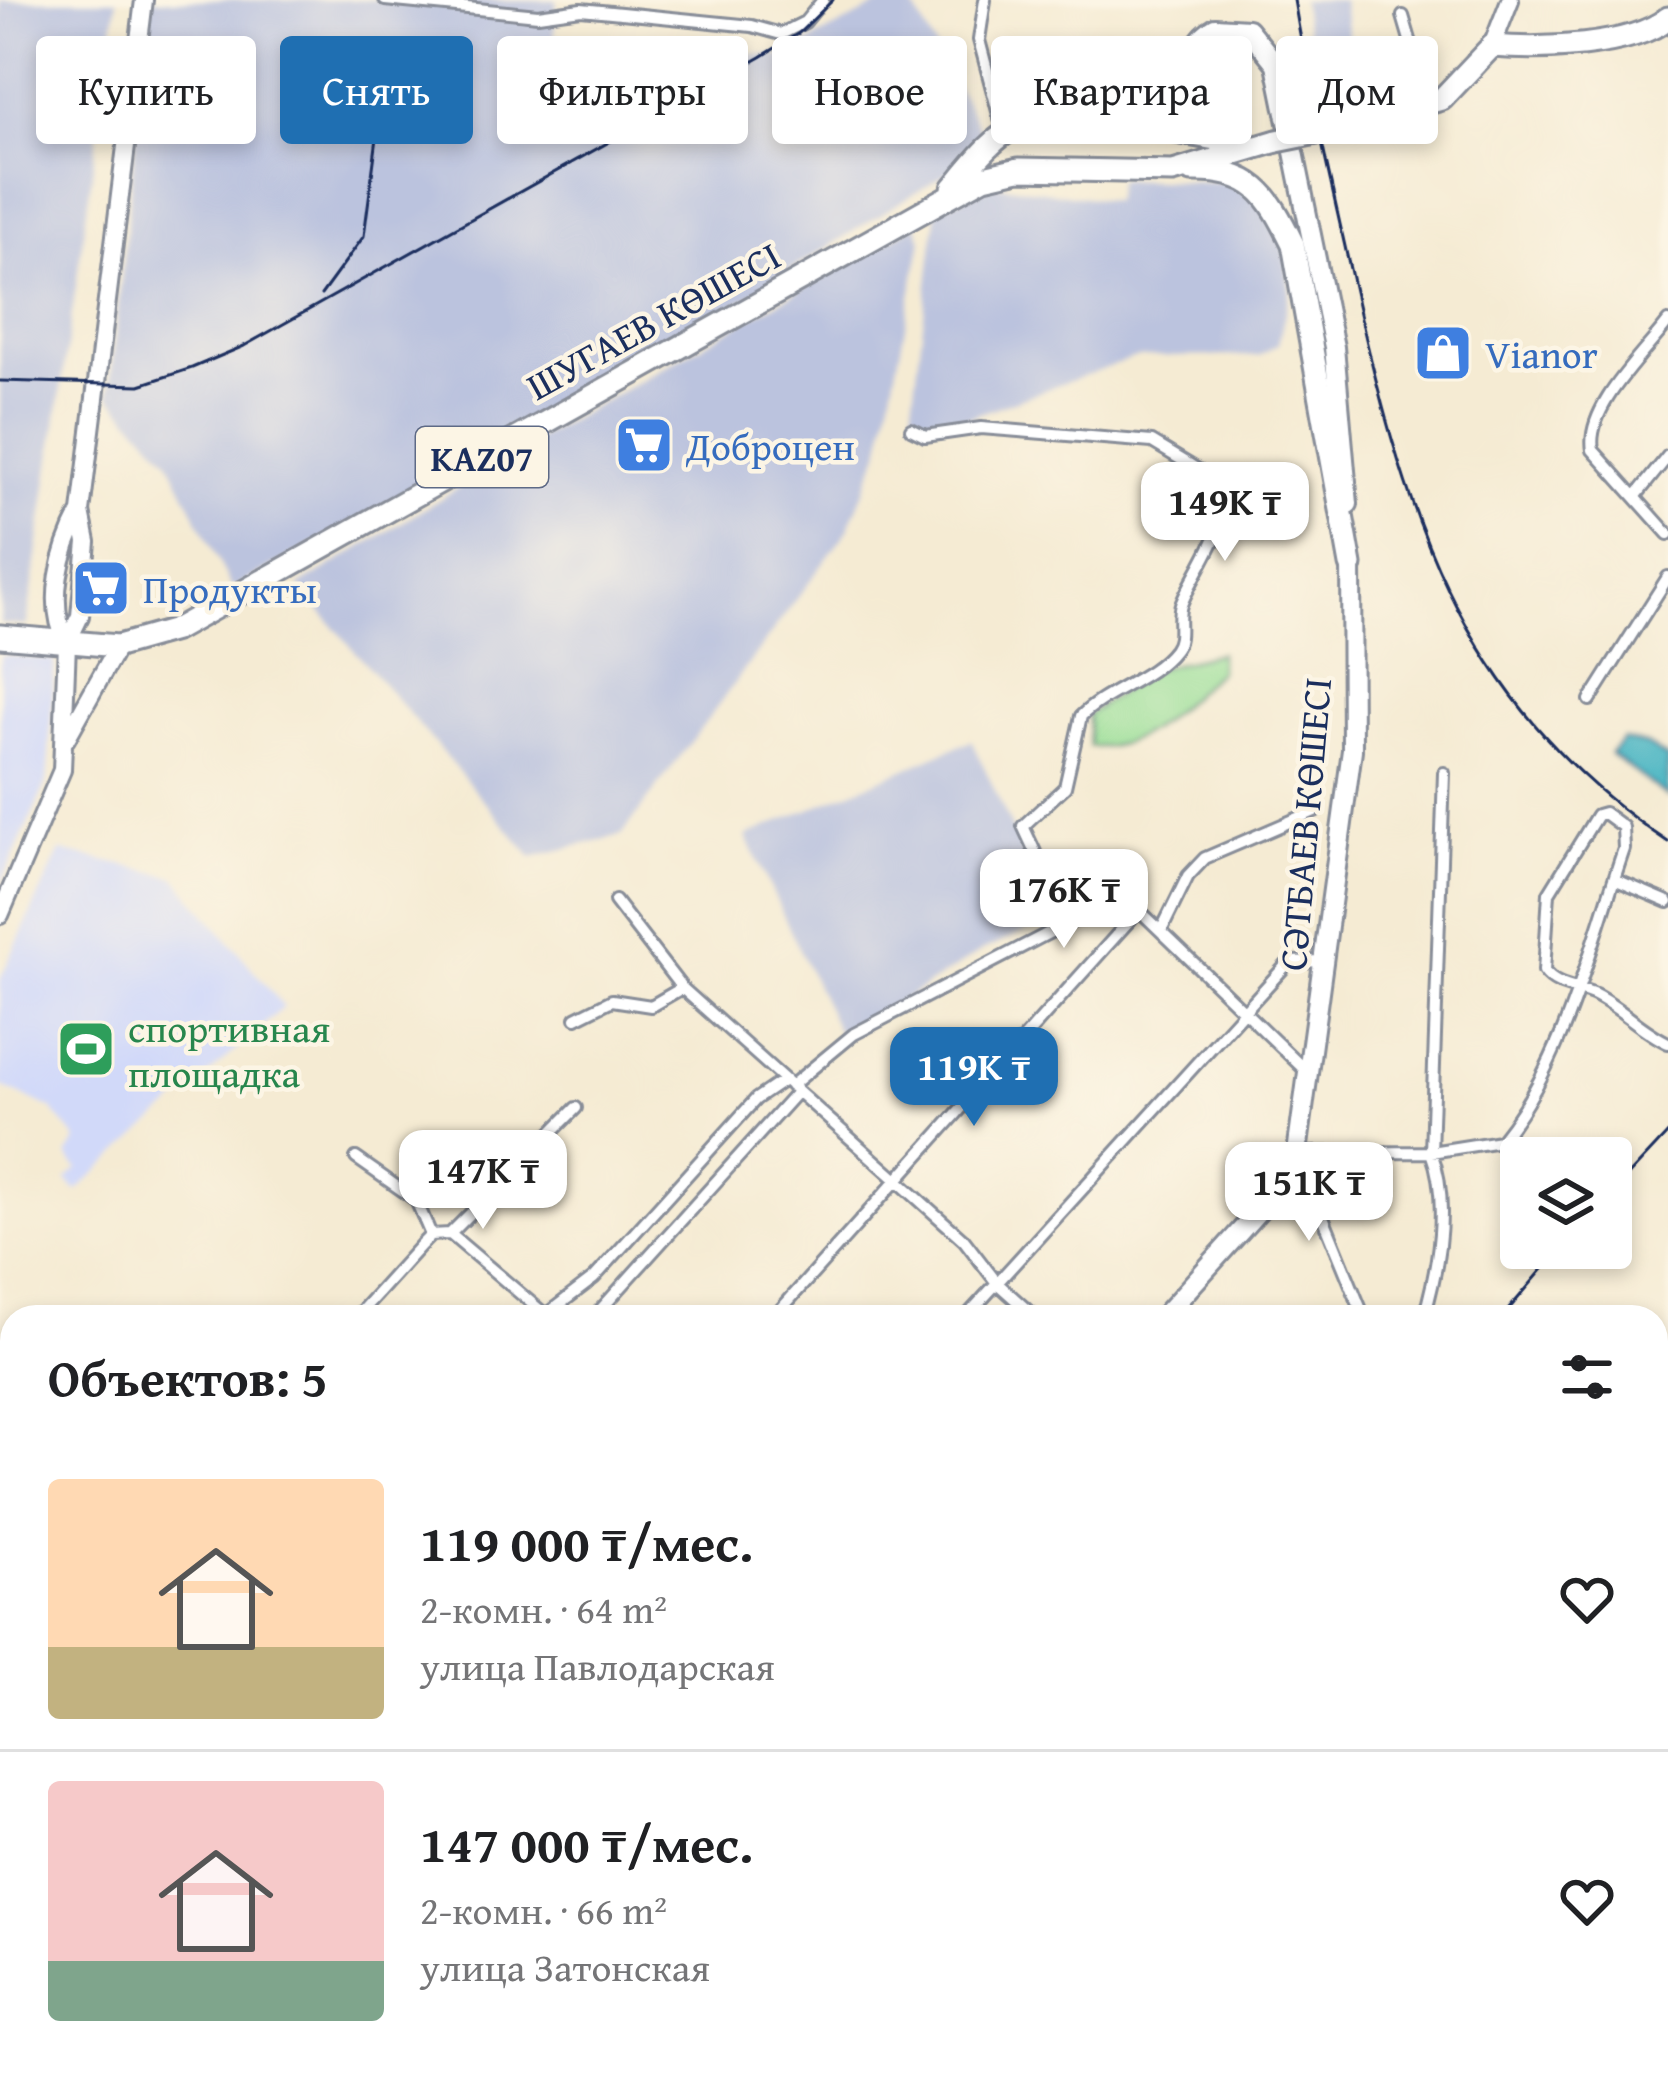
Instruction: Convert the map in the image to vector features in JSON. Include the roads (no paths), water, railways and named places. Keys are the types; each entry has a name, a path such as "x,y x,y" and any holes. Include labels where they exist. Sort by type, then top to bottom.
{"highway":[{"path":"1492,46 1572,46 1655,29 1668,18"},
{"name":"ШУГАЕВ КӨШЕСІ","path":"1438,97 1492,46"},
{"name":"ШУГАЕВ КӨШЕСІ","path":"0,636 118,646 200,616 984,177 1019,169 1173,172 1276,141"},
{"name":"ШУГАЕВ КӨШЕСІ","path":"1252,143 1268,143"},
{"name":"ШУГАЕВ КӨШЕСІ","path":"945,197 995,144"},
{"path":"1003,144 1002,152 1019,169"},
{"path":"1173,172 1186,163 1188,152 1183,144"},
{"path":"1173,172 1227,173 1257,187 1270,199 1293,244 1351,565"}],"main road":[{"path":"0,915 62,770 67,643 80,616 87,542 81,512 144,0"},
{"name":"ШУГАЕВ КӨШЕСІ","path":"1492,46 1510,0"},
{"name":"СӘТБАЕВ КӨШЕСІ","path":"1174,1305 1281,1186 1297,1153 1327,961 1352,749 1351,565 1334,346 1276,64 1262,40 1228,25 1203,36"},
{"path":"63,745 118,646"}],"street":[{"path":"385,0 538,15 580,9 752,26 781,34 805,22 823,0"},
{"path":"538,15 563,0"},
{"path":"985,0 980,40 991,83"},
{"path":"1403,16 1409,36"},
{"path":"1668,322 1603,409 1590,435 1593,450 1668,534"},
{"path":"910,429 925,436 981,428 1152,442 1220,482 1226,493 1224,511 1180,605 1179,644 1165,659 1082,716 1065,787 1023,826 1068,923"},
{"path":"1635,497 1668,456"},
{"path":"1590,700 1668,577"},
{"path":"1427,1305 1438,1261 1436,1167 1431,1152 1444,773"},
{"path":"1161,931 1188,876 1204,858 1317,810"},
{"path":"1359,1305 1297,1153 1431,1152 1501,1141 1527,1109 1576,988 1614,879 1626,838 1623,827 1604,813 1589,821 1579,836 1547,909 1544,971 1551,980 1576,988 1668,1043"},
{"path":"1614,879 1668,902"},
{"path":"615,901 682,988 964,1240 1022,1305"},
{"path":"604,1305 791,1086 854,1034 1068,923 1122,902 1139,910 1310,1075"},
{"path":"785,1305 1139,910"},
{"path":"977,1305 1289,962 1304,958 1327,961"},
{"path":"576,1018 612,1000 650,1006 682,988"},
{"path":"559,1305 594,1278 756,1099 791,1086"},
{"path":"367,1305 431,1235 450,1234 576,1108"},
{"path":"356,1158 416,1200 431,1235"},
{"path":"450,1234 532,1305"}],"water":[{"path":"1623,740 1647,745 1668,759 1668,797 1610,754"}],"railway":[{"path":"0,381 140,385 244,346 761,57 799,33 833,0"},
{"path":"1294,0 1370,356 1417,517 1449,591 1487,661 1536,726 1595,786 1668,842"},
{"path":"321,295 364,236 376,144"},
{"path":"1632,1172 1668,1133"},
{"path":"1512,1305 1543,1269"}],"place":[{"name":"Vianor","path":"1443,353"},
{"name":"Доброцен","path":"644,445"},
{"name":"Продукты","path":"101,588"},
{"name":"спортивная площадка","path":"86,1049"}]}
